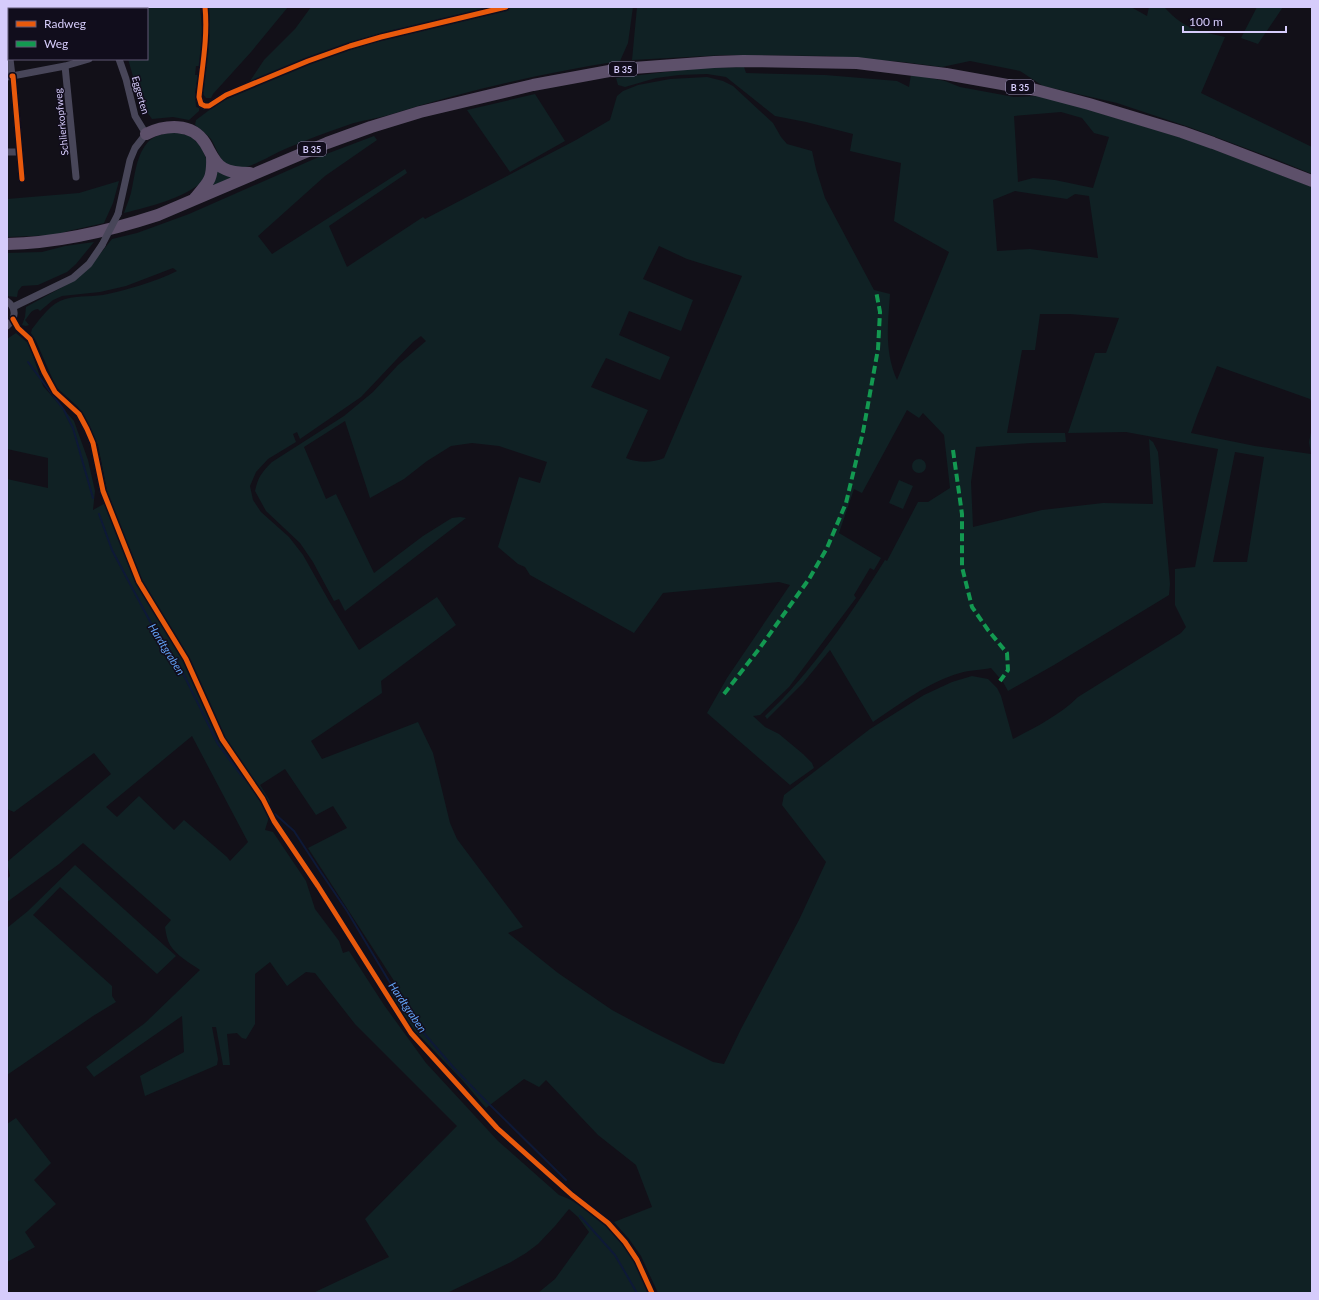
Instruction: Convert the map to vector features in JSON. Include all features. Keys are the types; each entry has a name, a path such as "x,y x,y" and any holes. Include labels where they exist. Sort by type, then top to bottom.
{"main road":[{"name":"B 35","path":"7,244 52,241 104,231 158,215 327,143 371,127 456,103 533,85 620,69 743,61 857,63 946,74 1036,90 1182,132 1312,181"},
{"path":"146,134 155,130 170,127 191,131 204,141 212,157 222,168 236,172 255,173"},
{"path":"194,200 208,183 213,171 212,157"}],"street":[{"path":"205,7 205,38 199,97 201,104 205,106 209,106 226,95 308,61 350,46 381,37 506,7"},
{"path":"7,23 8,34"},
{"path":"10,60 22,179"},
{"path":"11,76 65,66 86,60"},
{"name":"Eggerten","path":"119,60 126,79 135,116 146,134"},
{"name":"Schlierkopfweg","path":"65,66 76,176"},
{"path":"13,307 73,278 89,264 102,246 118,214 134,148 146,134"},
{"path":"7,152 19,152"},
{"path":"7,301 13,307 14,311 13,319 7,326"},
{"path":"13,319 18,328 30,339 44,372 55,392 78,414 93,443 103,491 139,582 186,659 222,739 263,799 274,821 318,886 411,1033 497,1128 572,1195 608,1223 625,1242 637,1260 652,1293"},
{"path":"7,326 18,328"}],"shaded area":[{"path":"200,7 203,38 199,66 196,66 195,75 198,75 195,94 196,107 199,108 199,111 189,120 173,117 152,119 141,104 128,60 148,60 148,8 102,8"},
{"path":"208,7 288,7 211,98 206,98 203,94 210,19"},
{"path":"311,7 633,7 628,43 620,61 532,77 446,98 389,115 358,122 316,136 280,151 262,161 243,168 228,165 221,158 211,139 195,125 196,120 220,102 248,90 261,81 248,84 264,60 295,29"},
{"path":"637,7 1131,7 1147,16 1149,7 1164,7 1177,19 1192,28 1225,37 1201,93 1312,147 1312,174 1189,127 1117,103 1043,86 1020,71 970,61 942,67 829,56 724,55 632,60"},
{"path":"1257,7 1283,7 1258,44 1241,38"},
{"path":"744,67 746,73 825,75 897,81 909,87 911,74 945,81 960,87 1014,97 1038,96 1063,102 1192,141 1312,187 1312,403 1310,399 1217,366 1191,433 1255,446 1311,454 1309,442 1312,427 1312,1293 658,1293 641,1256 614,1222 652,1207 636,1165 598,1135 546,1080 539,1087 524,1079 486,1108 463,1081 414,1030 389,993 398,987 308,848 347,828 333,806 316,815 285,769 260,785 270,801 269,817 265,830 273,832 306,881 315,909 339,941 343,953 349,951 384,1005 426,1063 498,1141 559,1195 585,1208 610,1228 626,1248 641,1274 647,1293 538,1293 555,1279 589,1232 578,1217 569,1209 538,1244 526,1253 511,1262 447,1293 313,1293 389,1257 365,1219 457,1126 355,1024 315,973 306,972 287,986 270,962 255,974 255,1024 246,1039 242,1038 237,1033 227,1034 230,1065 223,1065 216,1027 212,1027 218,1059 217,1065 145,1096 140,1076 184,1052 182,1016 94,1077 86,1067 145,1023 200,970 180,956 170,945 167,939 165,927 171,920 83,843 59,864 7,902 7,879 10,876 7,862 111,774 94,753 14,812 7,809 7,479 48,488 48,458 7,449 7,339 16,333 29,344 43,386 74,421 88,460 95,491 93,510 109,501 98,445 78,407 56,387 31,333 32,329 48,309 65,299 82,296 103,295 122,291 177,271 173,268 126,286 100,292 62,296 53,300 40,311 38,309 32,312 25,320 29,325 26,326 22,325 26,307 77,279 87,270 112,239 137,233 189,214 321,156 374,136 377,140 325,176 258,236 272,254 405,169 407,173 329,226 347,267 423,217 425,219 576,140 610,120 617,96 623,91 638,85 670,79 707,77 723,81 733,86 773,123 787,144 812,151 825,198 874,290 890,294 888,337 890,359 897,380 949,252 894,221 901,163 850,151 853,134 775,116 726,77 707,74 679,75 656,78 625,87 618,85 616,78 698,68","holes":["1061,112 1082,118 1094,133 1109,137 1093,188 1055,180 1033,178 1018,182 1014,116","1015,191 1067,199 1075,194 1089,196 1098,258 1030,249 997,251 993,200","659,246 687,259 742,276 664,458 645,462 626,458 648,410 591,387 606,358 660,380 670,357 619,335 629,311 681,331 693,300 643,279","1040,314 1070,314 1119,318 1106,353 1095,353 1068,433 1126,432 1218,449 1195,567 1175,569 1175,605 1186,627 1181,633 1078,697 1056,715 1013,739 1001,696 997,688 988,679 972,676 952,682 924,695 870,729 784,795 782,805 826,862 799,920 724,1064 713,1062 612,1010 558,973 508,933 523,927 457,839 450,823 433,753 418,722 322,759 311,741 382,693 381,681 456,625 437,597 359,650 303,555 289,537 261,512 253,500 250,486 256,472 268,459 296,442 293,434 297,432 300,439 361,397 413,342 421,336 426,341 398,365 373,392 344,416 272,462 259,478 255,491 266,511 300,543 313,562 334,601 339,599 345,611 466,518 452,518 423,536 374,573 336,494 326,499 304,447 345,421 370,498 404,479 427,461 451,446 472,443 499,446 547,462 540,483 519,477 498,547 518,564 525,567 530,575 634,633 663,593 779,582 790,585 727,678 707,713 790,785 814,768 812,763 779,734 765,727 753,716 760,715 789,687 856,598 854,595 870,568 874,570 881,558 839,533 854,489 862,493 907,410 919,418 923,413 944,435 950,488 928,502 918,502 887,561 885,560 859,601 815,662 765,716 767,719 803,683 830,650 873,722 926,688 948,677 964,672 991,668 1003,682 1008,691 1054,665 1169,595 1170,584 1158,452 1153,442 1149,439 1153,504 1103,503 1042,510 973,527 971,482 976,447 1066,442 1065,433 1007,433 1022,350 1035,350","1235,452 1264,457 1247,562 1213,562","192,736 248,842 230,861 184,820 174,830 139,796 117,817 106,807"]},
{"path":"535,94 565,141 510,172 467,110"},
{"path":"175,132 190,136 200,145 207,160 205,180 196,187 177,197 124,213 131,193 141,152 154,137"},
{"path":"216,167 235,176 210,187"},
{"path":"119,181 113,203 104,223 57,235 7,237 7,199 79,193"},
{"path":"94,242 76,264 67,272 38,285 22,286 18,291 17,297 7,296 7,253 42,252 65,246"},
{"path":"916,459 922,459 926,463 926,469 922,473 916,473 912,469 912,463"},
{"path":"899,480 913,486 903,509 889,503"},
{"path":"75,865 176,956 157,974 60,887 33,915 112,986 112,996 116,1002 7,1075 7,928 28,911"},
{"path":"16,1118 51,1163 34,1180 56,1204 25,1232 35,1247 7,1262 7,1124"}],"waterway":[{"path":"28,362 64,410 73,428 93,498"},
{"name":"Hardtgraben","path":"99,514 112,550 153,627 179,665 218,744 244,779"},
{"name":"Hardtgraben","path":"275,814 294,831 347,911 395,991 422,1031 454,1068 566,1180"},
{"name":"Hardtgraben","path":"580,1216 615,1255 637,1293"}],"marked path":[{"path":"724,694 759,649 809,579 827,548 846,503 863,432 878,349 880,312 876,291"},
{"path":"953,450 962,514 962,567 972,607 1007,653 1008,670 1000,681"}],"cycle path":[{"path":"205,7 205,41 199,97 201,104 205,106 209,106 226,95 308,61 350,46 381,37 506,7"},
{"path":"12,76 22,179"},
{"path":"13,319 18,328 30,339 44,372 55,392 79,414 87,429 93,443 103,491 139,582 186,659 222,739 263,799 274,821 318,886 411,1033 497,1128 572,1195 608,1223 625,1242 637,1260 652,1293"}]}
